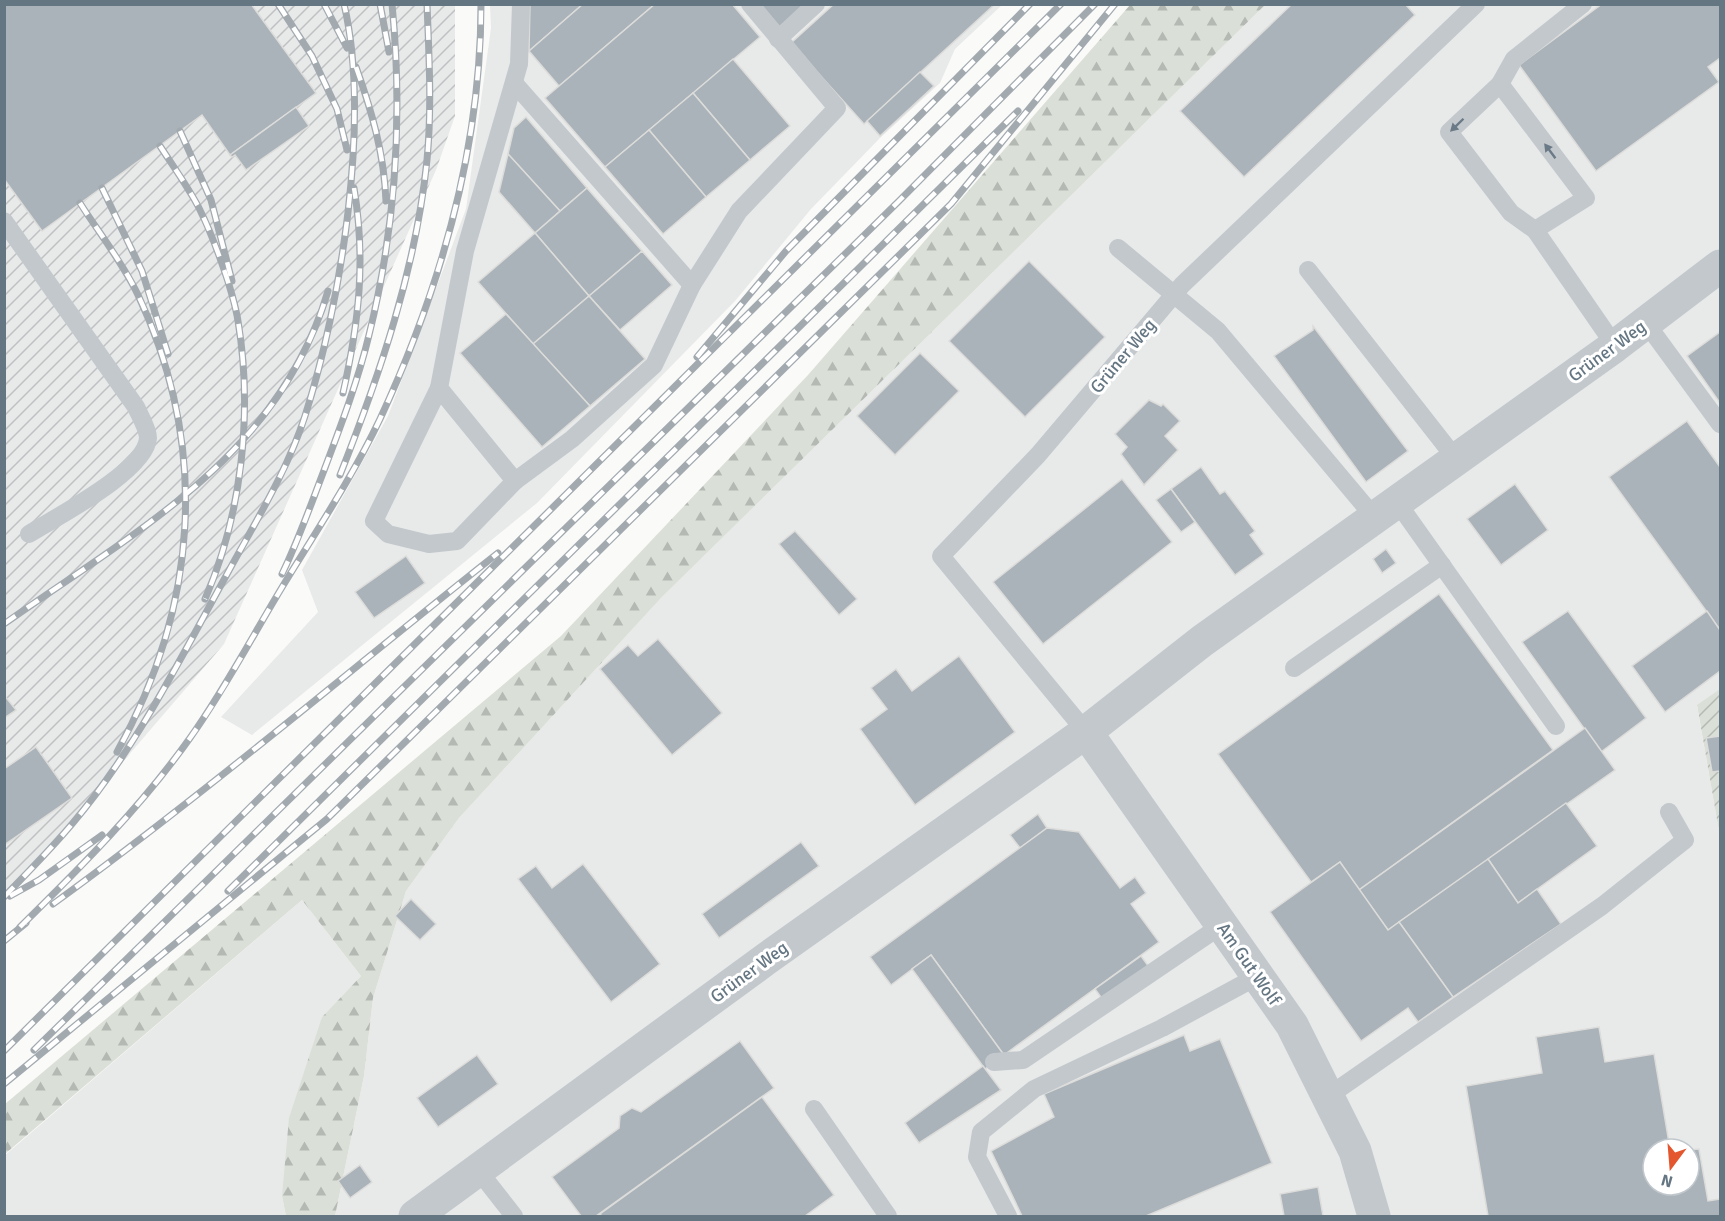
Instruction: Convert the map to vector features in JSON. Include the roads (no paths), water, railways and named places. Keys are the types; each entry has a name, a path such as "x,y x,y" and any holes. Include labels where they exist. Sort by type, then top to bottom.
{"street":[{"name":"Grüner Weg","path":"415,1216 766,959 1086,732 1202,641 1719,272"},
{"name":"Am Gut Wolf","path":"1086,732 1292,1025 1354,1151 1374,1216"}],"lane":[{"path":"521,4 519,64 465,251 439,388 374,521 388,534 429,544 456,541 515,481 572,440 654,365 692,285 739,211 837,108 750,4"},
{"path":"778,39 816,4"},
{"name":"Grüner Weg","path":"1086,732 941,556 1038,455 1182,285 1476,4"},
{"path":"1583,4 1514,58 1500,84 1449,132 1511,213 1535,230 1614,346"},
{"path":"514,83 692,285"},
{"path":"1500,84 1586,198 1535,230"},
{"path":"4,221 136,407 148,437 143,453 126,470 86,499 29,534"},
{"path":"1118,248 1218,331 1386,510 1442,565 1556,726"},
{"path":"1308,270 1456,459"},
{"path":"1646,323 1720,424"},
{"path":"439,388 515,481"},
{"path":"1294,668 1442,565"},
{"path":"1328,1096 1602,906 1685,840 1669,812"},
{"path":"994,1062 1023,1060 1222,925"},
{"path":"1008,1216 977,1157 981,1132 1034,1089 1162,1028 1258,976"},
{"path":"814,1108 888,1216"},
{"path":"478,1170 514,1216"}],"railway":[{"path":"278,4 312,56 337,109 347,150"},
{"path":"324,4 347,48"},
{"path":"4,897 47,852 95,796 136,735 259,517 298,437 330,321 348,211 353,155 354,101 352,50 344,4"},
{"path":"380,4 389,52"},
{"path":"282,574 304,524 365,352 386,253 397,129 392,4"},
{"path":"340,475 369,398 394,320 422,201 429,140 430,82 427,4"},
{"path":"20,927 131,812 190,738 227,681 346,482 380,419 421,320 453,217 474,111 481,4"},
{"path":"697,357 786,251 1030,4"},
{"path":"4,1051 1061,4"},
{"path":"34,1050 898,202 1095,4"},
{"path":"4,1084 327,819 951,204 1115,4"},
{"path":"356,67 376,133 383,166 386,201"},
{"path":"228,891 1018,111"},
{"path":"180,131 211,200 232,281"},
{"path":"160,146 195,200 216,248 235,308 242,355 244,426 236,498 218,567 205,599"},
{"path":"102,188 142,271 168,354"},
{"path":"343,393 357,316 359,291 360,240 354,188"},
{"path":"80,203 132,283 161,353 176,410 184,468 185,526 178,584 165,641 144,697 117,752"},
{"path":"4,624 151,522 197,485 238,445 275,400 305,349 328,291"},
{"path":"53,904 222,775 498,553"},
{"path":"10,896 39,880 102,835"},
{"path":"4,941 26,923"}]}
